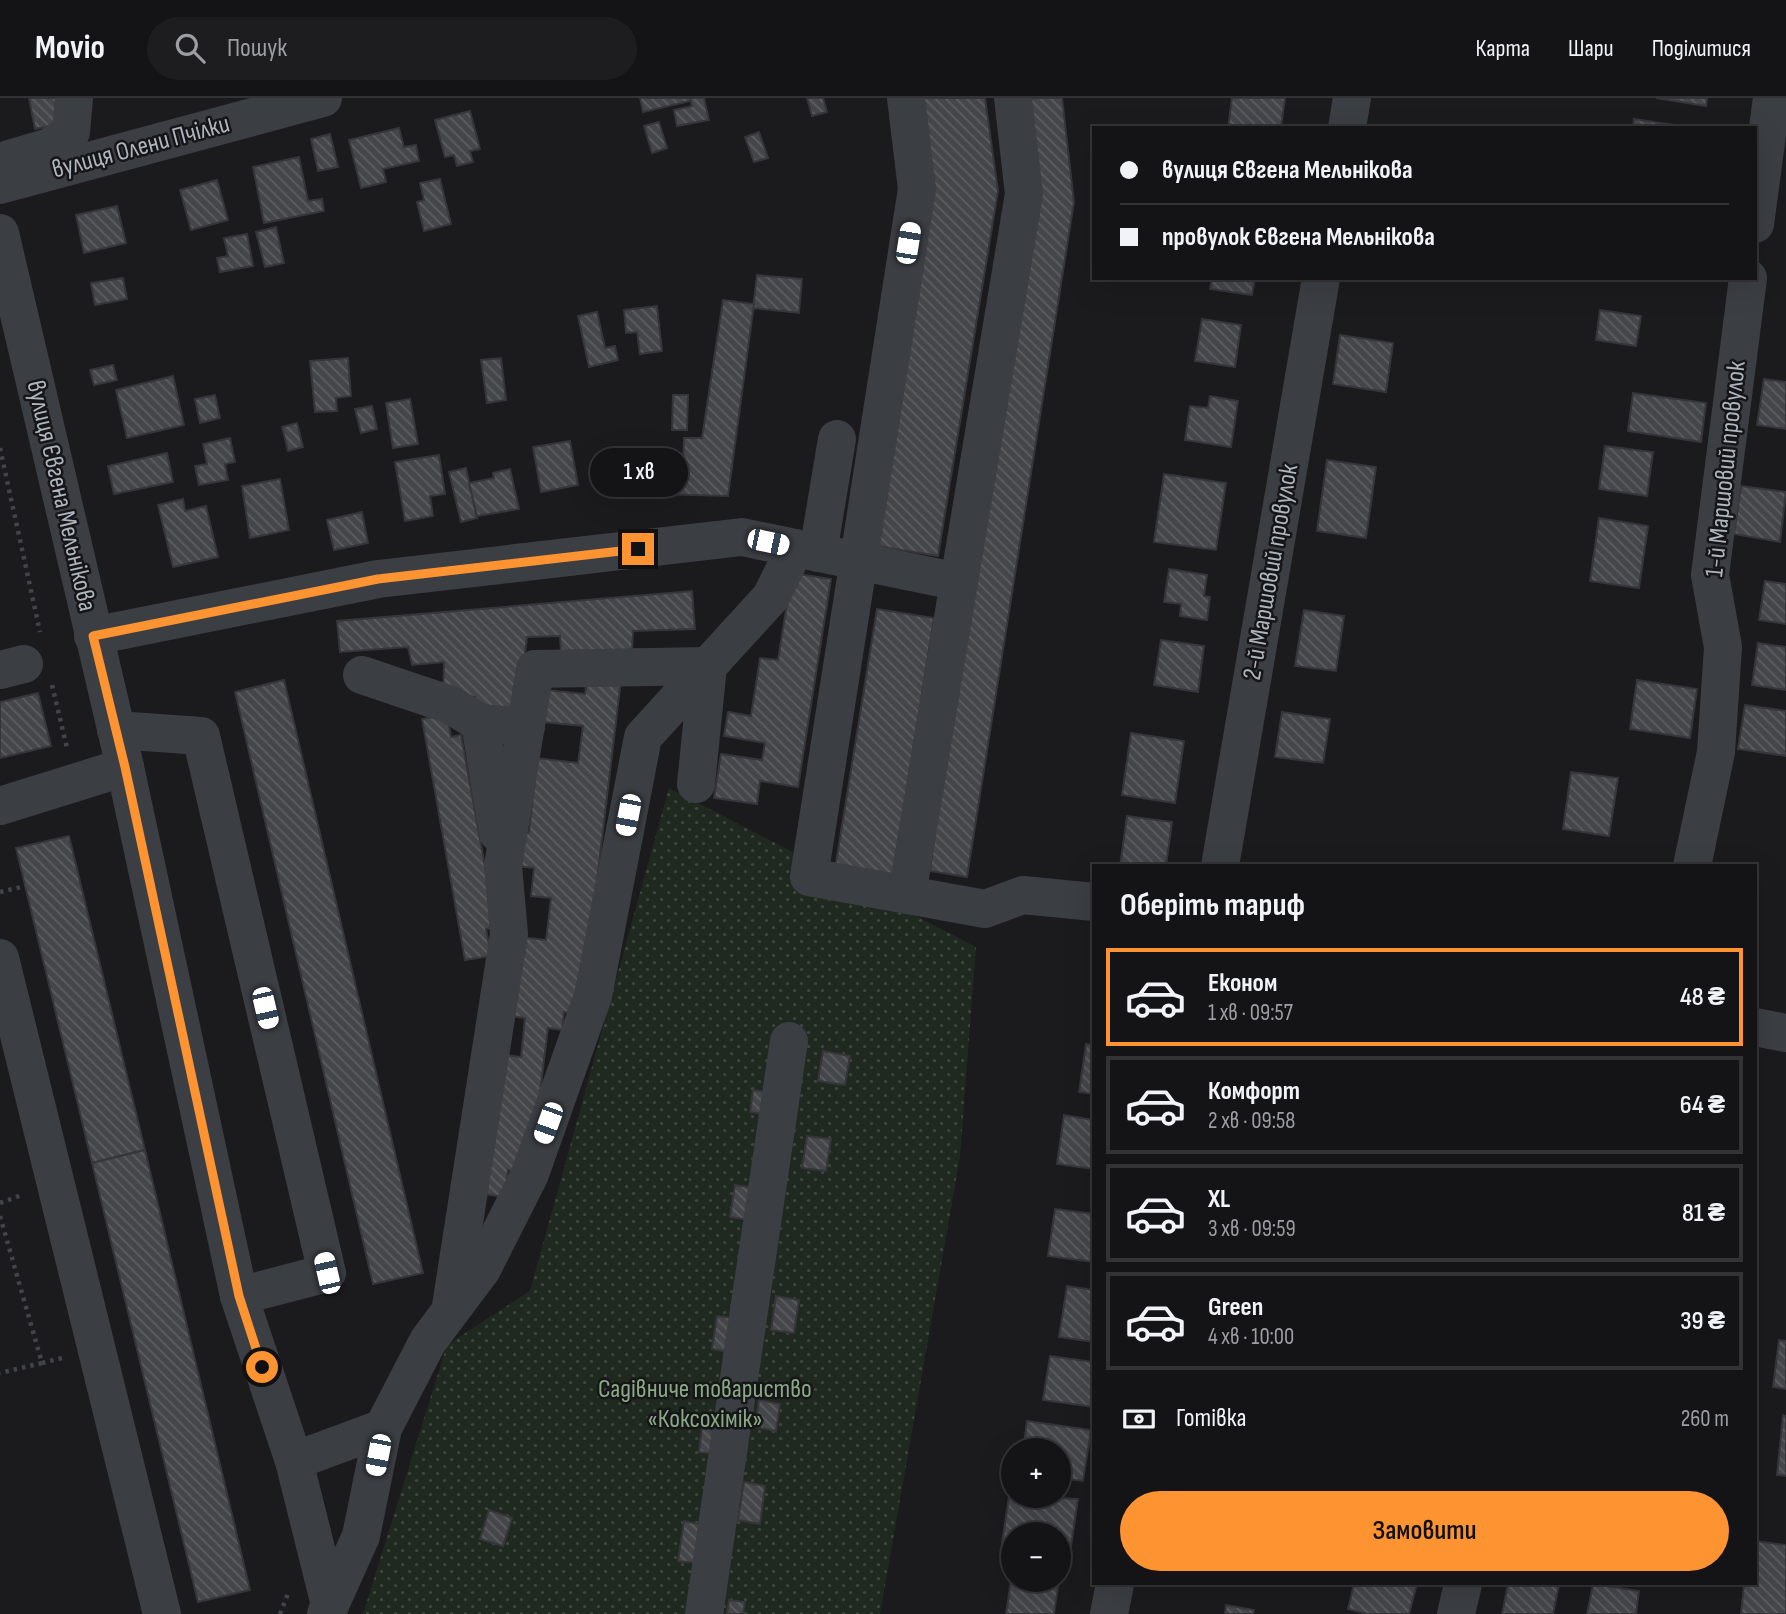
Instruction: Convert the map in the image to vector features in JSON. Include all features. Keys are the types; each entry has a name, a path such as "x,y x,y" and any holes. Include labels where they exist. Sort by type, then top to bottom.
{"street":[{"path":"0,158 39,152 71,132 74,98"},
{"name":"вулиця Олени Пчілки","path":"0,185 323,98"},
{"path":"906,98 917,189 809,877 985,909 1023,895 1092,902"},
{"path":"907,895 1024,194 1013,98"},
{"path":"1347,126 1352,98"},
{"path":"1757,209 1772,98"},
{"name":"вулиця Євгена Мельнікова","path":"0,233 125,767 239,1296 294,1461 328,1609"},
{"name":"2-й Маршовий провулок","path":"1220,864 1321,280"},
{"name":"1-й Маршовий провулок","path":"1692,864 1716,752 1723,647 1710,575 1748,280"},
{"path":"328,1609 362,1536 383,1428 428,1341 482,1269 530,1174 593,996 643,737 771,597 806,550 837,439"},
{"path":"93,636 378,579 742,537 857,563 959,582"},
{"path":"503,866 535,669 708,666"},
{"path":"696,784 708,666"},
{"path":"362,675 451,705 480,723 526,727"},
{"path":"450,1312 509,934 503,866 480,723"},
{"path":"116,730 201,736 327,1273 239,1296"},
{"path":"0,806 125,767"},
{"path":"0,958 162,1614"},
{"path":"1757,1027 1786,1033"},
{"path":"704,1614 789,1041"},
{"path":"294,1461 383,1428"},
{"path":"1109,1614 1115,1585"},
{"path":"1456,1614 1463,1585"}],"path":[{"path":"0,449 29,665 75,783"},
{"path":"0,892 26,886"},
{"path":"0,1216 42,1363 0,1373"}],"green space":[{"name":"Садівниче товариство «Коксохімік»","path":"669,788 976,947 960,1157 880,1614 363,1614 447,1345 530,1291"}],"building":[{"path":"29,98 61,98 66,123 35,129"},
{"path":"640,98 690,98 690,101 643,112"},
{"path":"690,98 704,98 709,120 677,126 674,110 692,106"},
{"path":"807,98 823,98 827,112 812,116"},
{"path":"918,98 985,98 998,191 938,556 877,546"},
{"path":"1030,98 1062,98 1074,202 967,877 930,871"},
{"path":"1232,98 1285,98 1281,126 1228,126"},
{"path":"1656,98 1707,98 1706,106"},
{"path":"470,111 480,149 470,151 473,162 457,166 454,155 445,157 435,120"},
{"path":"1634,119 1681,126 1633,126"},
{"path":"659,122 667,148 652,153 644,126"},
{"path":"399,128 404,147 416,145 419,161 383,169 386,182 361,188 349,140"},
{"path":"759,132 768,158 754,162 745,137"},
{"path":"330,134 338,167 318,171 311,139"},
{"path":"299,157 308,201 322,199 324,211 264,223 253,167"},
{"path":"440,179 451,224 424,231 417,202 424,200 420,183"},
{"path":"217,180 228,220 191,230 180,190"},
{"path":"117,206 126,243 84,253 76,215"},
{"path":"276,227 284,263 265,267 256,232"},
{"path":"247,234 253,266 220,272 217,258 228,256 224,238"},
{"path":"757,275 802,279 799,313 753,308"},
{"path":"123,278 127,299 95,305 91,283"},
{"path":"1212,280 1255,280 1252,295 1210,289"},
{"path":"723,300 754,304 728,496 618,493 619,461 683,464 684,438 702,438"},
{"path":"657,306 662,351 640,354 637,332 626,333 624,310"},
{"path":"1600,310 1641,316 1636,346 1596,340"},
{"path":"597,312 605,348 615,346 618,360 589,367 578,316"},
{"path":"1202,319 1241,325 1235,367 1195,361"},
{"path":"1340,335 1393,343 1386,392 1333,384"},
{"path":"348,358 351,396 336,398 337,411 315,412 310,361"},
{"path":"501,358 506,400 487,403 481,360"},
{"path":"113,365 117,380 94,385 90,370"},
{"path":"173,376 184,425 127,438 116,390"},
{"path":"1764,379 1786,382 1786,429 1757,425"},
{"path":"1633,393 1706,403 1701,442 1628,431"},
{"path":"215,395 220,418 200,423 195,399"},
{"path":"673,395 688,395 687,430 672,430"},
{"path":"1210,396 1238,401 1231,447 1185,440 1190,406 1208,408"},
{"path":"410,399 418,444 393,448 386,403"},
{"path":"372,406 377,429 361,433 355,409"},
{"path":"297,423 303,447 288,451 282,427"},
{"path":"230,438 235,462 225,464 228,480 199,485 195,466 207,464 203,444"},
{"path":"570,441 578,485 541,492 533,447"},
{"path":"1605,446 1653,452 1647,496 1599,489"},
{"path":"167,453 173,482 114,494 108,466"},
{"path":"439,455 445,494 430,496 433,516 405,521 395,462"},
{"path":"1327,460 1376,467 1366,538 1317,531"},
{"path":"466,468 477,518 461,522 449,472"},
{"path":"510,469 519,509 477,516 469,483 494,478 493,473"},
{"path":"1164,474 1226,483 1216,550 1154,542"},
{"path":"280,479 289,530 250,538 242,486"},
{"path":"1741,486 1786,492 1780,542 1734,534"},
{"path":"183,499 185,511 206,506 218,557 173,567 158,505"},
{"path":"362,512 368,543 334,550 327,520"},
{"path":"1599,518 1648,526 1639,588 1590,581"},
{"path":"1169,569 1207,575 1204,596 1210,597 1207,620 1180,616 1181,604 1164,602"},
{"path":"792,573 831,579 798,787 760,781 757,804 714,798 721,754 762,760 765,743 724,736 728,712 751,716 760,658 778,660"},
{"path":"1765,581 1786,584 1786,624 1759,620"},
{"path":"692,591 695,629 633,631 632,653 561,653 560,636 527,637 518,712 474,710 475,697 443,695 444,662 412,665 408,647 340,652 337,621"},
{"path":"877,609 934,618 893,877 835,869"},
{"path":"1304,610 1344,616 1336,671 1295,666"},
{"path":"1161,640 1204,646 1198,692 1154,685"},
{"path":"1758,643 1786,647 1786,690 1752,685"},
{"path":"588,676 621,680 581,1014 564,1012 562,1030 548,1028 534,1141 522,1172 508,1170 505,1197 483,1194 499,1054 521,1057 525,1018 511,1016 521,937 546,940 551,898 531,896 534,868 517,866 521,832 529,833 537,758 578,763 583,726 543,722 547,690 585,694"},
{"path":"284,680 423,1273 373,1284 235,692"},
{"path":"1637,680 1697,689 1690,738 1630,729"},
{"path":"38,693 51,746 0,758 0,702"},
{"path":"1745,705 1786,711 1786,756 1738,749"},
{"path":"1282,712 1330,719 1323,763 1275,757"},
{"path":"447,714 451,737 461,735 496,927 486,929 491,956 465,960 422,719"},
{"path":"1131,733 1184,741 1175,803 1122,795"},
{"path":"1571,772 1618,778 1609,836 1563,829"},
{"path":"1127,816 1172,822 1166,864 1120,864"},
{"path":"69,836 145,1150 92,1163 16,848"},
{"path":"1086,1044 1092,1045 1092,1094 1079,1092"},
{"path":"823,1051 850,1056 845,1085 818,1081"},
{"path":"753,1090 772,1093 768,1115 750,1112"},
{"path":"1064,1115 1092,1120 1092,1169 1057,1164"},
{"path":"807,1136 831,1139 826,1171 802,1168"},
{"path":"145,1150 250,1590 198,1602 92,1163"},
{"path":"735,1185 755,1188 750,1220 730,1217"},
{"path":"1055,1209 1092,1214 1092,1262 1048,1256"},
{"path":"1067,1286 1092,1290 1092,1342 1059,1337"},
{"path":"776,1296 799,1300 794,1333 771,1330"},
{"path":"717,1316 741,1319 736,1353 712,1349"},
{"path":"1779,1340 1786,1341 1786,1389 1773,1387"},
{"path":"1050,1356 1092,1362 1092,1407 1043,1400"},
{"path":"759,1400 780,1404 776,1431 755,1427"},
{"path":"1783,1415 1786,1416 1786,1476 1777,1475"},
{"path":"1027,1421 1091,1430 1083,1481 1071,1480 1071,1438 1025,1438"},
{"path":"702,1428 725,1432 721,1455 699,1452"},
{"path":"744,1482 765,1486 760,1524 738,1520"},
{"path":"1071,1499 1078,1499 1071,1546 1071,1522 1005,1522 1007,1508 1071,1508"},
{"path":"489,1510 512,1518 503,1546 480,1539"},
{"path":"684,1521 704,1525 698,1563 678,1561"},
{"path":"1757,1541 1786,1545 1786,1614 1741,1614 1744,1585 1757,1585"},
{"path":"1354,1585 1417,1585 1409,1614 1367,1614 1348,1609"},
{"path":"1508,1585 1559,1585 1553,1614 1502,1614"},
{"path":"1593,1585 1639,1591 1636,1614 1587,1614"},
{"path":"1009,1592 1057,1592 1054,1614 1006,1614"},
{"path":"729,1600 745,1602 743,1614 727,1614"},
{"path":"1226,1605 1254,1610 1253,1614 1225,1614"}],"route":[{"path":"262,1367 239,1296 125,767 93,636 378,579 638,549"}]}
